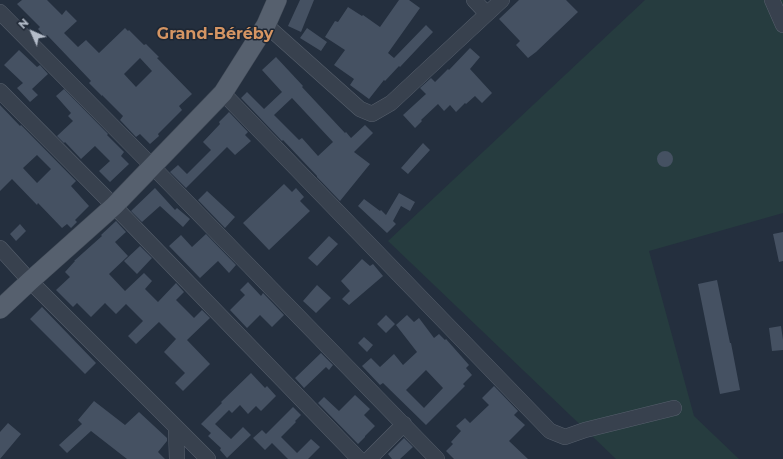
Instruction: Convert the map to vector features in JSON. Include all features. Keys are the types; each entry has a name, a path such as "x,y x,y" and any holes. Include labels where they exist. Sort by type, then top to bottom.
{"main road":[{"path":"0,309 114,206 223,93 266,25 277,0"}],"street":[{"path":"474,0 487,14"},
{"path":"266,25 360,109 372,114 390,103 502,0"},
{"path":"772,0 783,25"},
{"path":"0,12 437,459"},
{"path":"0,91 114,206 359,459"},
{"path":"223,93 550,431 565,437 585,430 674,408"},
{"path":"0,248 30,281 208,459"},
{"path":"369,459 404,424"},
{"path":"176,427 177,459"}],"green space":[{"path":"645,0 783,0 783,213 649,251 694,416 739,459 616,459 388,241"}],"building":[{"path":"22,0 47,0 62,15 66,10 77,21 64,33 78,47 86,40 99,53 125,28 128,31 129,30 159,57 157,58 192,94 179,106 182,110 150,144 140,134 136,137 120,120 123,116 89,83 91,81 47,35 45,37 38,29 40,27 17,4","holes":["140,58 152,71 136,87 124,74"]},
{"path":"300,0 314,0 301,32 288,26"},
{"path":"399,0 409,0 420,8 388,53 394,58 426,25 433,32 400,67 399,66 385,81 384,80 369,99 350,85 354,79 334,65 345,50 325,37 335,21 338,22 348,7 380,27"},
{"path":"519,0 566,0 578,12 528,58 516,45 520,41 499,19"},
{"path":"307,28 327,42 321,51 300,38"},
{"path":"470,48 480,57 470,69 492,93 482,103 475,96 456,112 450,105 444,111 438,104 421,120 422,121 415,128 403,115 426,94 420,88 431,78 435,82"},
{"path":"19,50 37,67 40,65 48,74 32,89 38,95 30,102 17,88 23,83 4,65"},
{"path":"276,57 303,86 302,87 351,138 365,125 373,133 354,152 370,164 340,201 241,98 247,92 264,109 282,92 262,70","holes":["292,98 333,142 318,156 302,138 299,140 274,115"]},
{"path":"64,89 124,152 121,156 129,164 110,182 99,171 110,161 95,146 81,159 65,142 64,143 57,136 73,121 68,116 71,113 56,96"},
{"path":"0,105 76,181 71,186 89,206 75,220 77,222 71,228 67,224 62,228 12,179 0,191","holes":["37,155 51,169 37,183 23,168"]},
{"path":"229,112 248,132 245,135 251,141 235,155 227,147 186,188 170,172 178,165 187,174 211,150 203,142"},
{"path":"423,143 430,150 408,174 401,168"},
{"path":"665,151 672,156 673,159 668,166 665,167 658,162 657,159 662,152"},
{"path":"284,184 292,192 296,188 304,197 300,201 310,211 269,250 243,223"},
{"path":"155,188 175,210 177,208 190,219 183,227 160,206 142,222 131,211"},
{"path":"207,191 235,217 225,228 198,200"},
{"path":"399,193 415,202 410,211 401,206 393,221 396,224 387,233 358,206 364,199 386,215"},
{"path":"116,221 126,232 115,242 128,256 109,274 125,291 144,273 152,281 145,289 158,302 176,283 184,292 176,300 194,318 202,310 210,318 187,340 210,364 183,391 175,383 185,373 164,352 176,339 159,322 136,344 128,336 143,321 126,304 116,314 105,303 91,317 77,303 73,307 56,290 70,277 65,272 74,261 102,236 101,235"},
{"path":"20,224 26,231 16,241 10,234"},
{"path":"783,232 783,261 779,262 773,234"},
{"path":"206,234 236,265 229,273 218,261 200,278 169,246 181,235 192,247"},
{"path":"329,236 338,244 317,266 308,258"},
{"path":"140,246 152,258 137,274 124,261"},
{"path":"362,259 370,266 373,264 383,276 349,305 342,299 350,291 341,281"},
{"path":"717,280 740,390 720,394 698,284"},
{"path":"248,282 261,296 263,293 284,315 272,327 260,315 247,328 230,310 245,295 240,290"},
{"path":"317,285 331,298 316,313 303,301"},
{"path":"42,307 96,363 85,374 30,319"},
{"path":"386,315 395,324 386,333 377,324"},
{"path":"407,315 414,322 419,318 434,338 439,334 445,340 446,339 469,365 466,368 472,375 463,384 465,386 426,425 383,383 380,385 362,366 371,358 380,367 394,354 403,365 417,352 396,325","holes":["426,370 443,388 424,408 406,390"]},
{"path":"781,326 783,350 772,351 769,328"},
{"path":"364,337 373,345 367,352 358,343"},
{"path":"321,353 333,365 329,370 326,367 304,388 295,378"},
{"path":"251,373 265,388 267,386 276,396 261,411 256,406 248,414 240,405 232,413 229,410 215,424 231,439 243,427 251,435 227,458 220,450 221,448 208,436 211,433 201,424"},
{"path":"494,386 518,411 514,415 525,425 509,441 528,459 454,459 446,451 453,444 451,442 461,431 456,426 465,418 470,423 489,405 482,398"},
{"path":"355,395 370,409 364,415 375,426 358,444 318,403 324,397 339,411"},
{"path":"94,401 125,425 139,412 167,438 167,441 158,452 165,459 127,459 91,431 67,453 59,445 82,424 78,420"},
{"path":"293,407 301,415 281,437 297,453 311,439 320,447 308,459 288,459 272,443 265,450 253,438 262,430 266,434"},
{"path":"8,423 21,434 0,459 0,432"},
{"path":"404,438 413,447 400,459 392,459 388,454"}],"district":[{"name":"Grand-Béréby","path":"215,34"}]}
